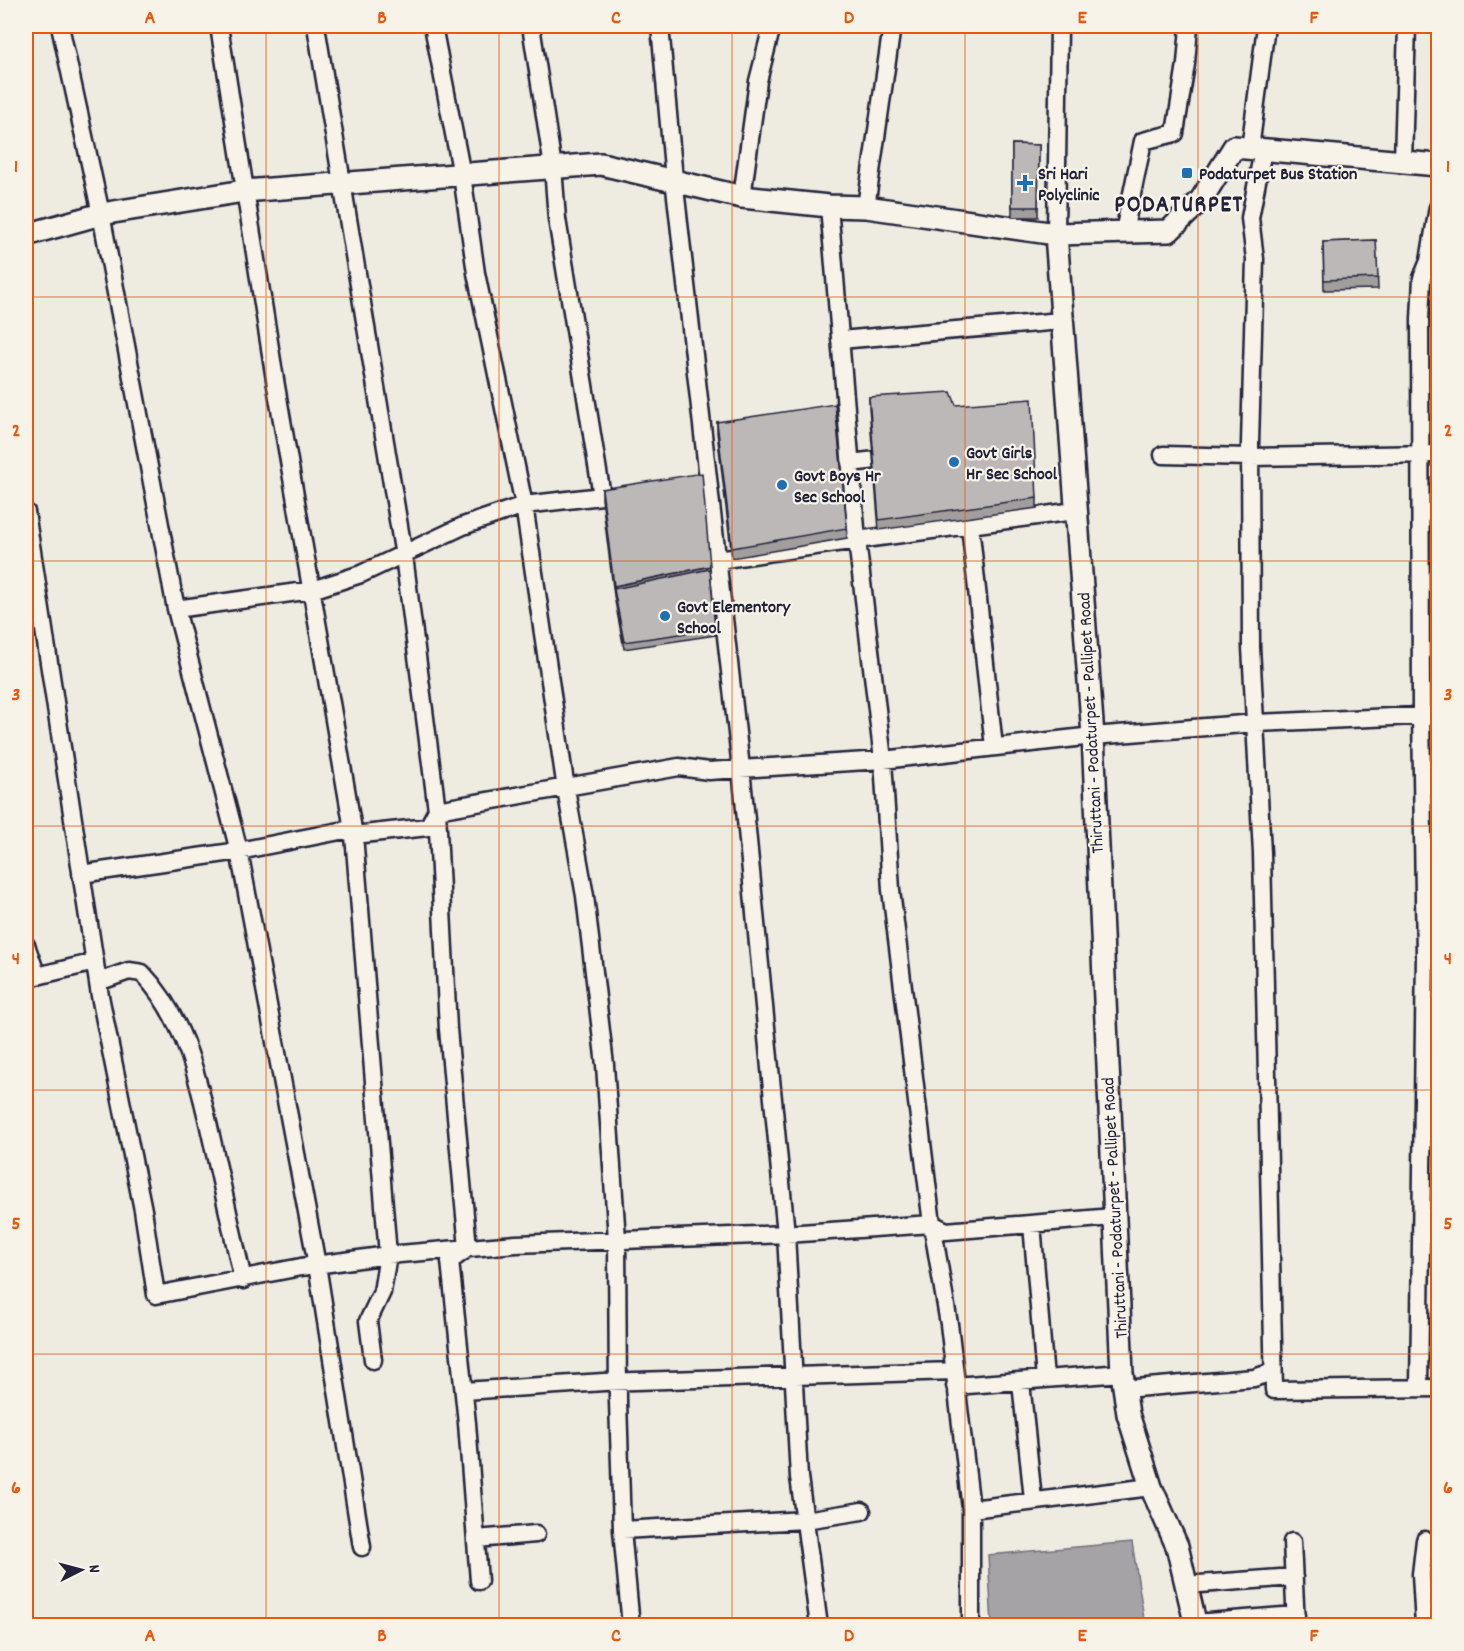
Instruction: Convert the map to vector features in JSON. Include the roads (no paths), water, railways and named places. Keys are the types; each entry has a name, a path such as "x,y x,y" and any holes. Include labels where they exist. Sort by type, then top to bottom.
{"main road":[{"path":"26,235 101,214 244,191 601,164 674,179 742,197 829,206 866,207 1056,234 1169,231 1201,200 1233,147 1403,160 1438,165"},
{"name":"Thiruttani - Podaturpet - Pallipet Road","path":"1056,234 1093,736 1113,1217 1123,1381 1128,1414 1151,1487 1177,1545 1196,1624"}],"street":[{"path":"60,26 101,214 176,609 239,851 318,1265 362,1547"},
{"path":"219,26 244,191 354,835 388,1255 382,1292 368,1321 373,1360"},
{"path":"316,26 344,183 404,556 437,810 448,1029 468,1248"},
{"path":"433,26 462,175 476,273 524,505 566,789 585,896 591,966 605,1065 617,1239 622,1530 631,1626"},
{"path":"176,609 312,590 361,574 404,556 463,526 524,505 608,495 557,219 553,167 531,26"},
{"path":"660,26 703,480 719,520 718,560 741,768 786,1234 799,1477 819,1626"},
{"path":"742,197 758,81 772,26"},
{"path":"866,207 892,26"},
{"path":"1056,234 1059,26"},
{"path":"1124,232 1143,141 1175,133 1186,64 1189,26"},
{"path":"1266,26 1250,219 1255,259 1250,457 1251,647 1265,954 1274,1390 1438,1388"},
{"path":"1403,160 1407,26"},
{"path":"829,206 857,540 883,760 891,890 932,1224 949,1324 971,1509 971,1626"},
{"path":"1419,1387 1425,955 1421,715 1422,278 1429,261 1438,207"},
{"path":"840,340 1061,321"},
{"path":"1163,455 1250,457 1438,454"},
{"path":"850,463 910,457"},
{"path":"718,560 1075,511"},
{"path":"26,512 30,575 94,962 143,1210 156,1295 318,1265 388,1255 468,1248 617,1239 786,1234 932,1224 946,1231 1113,1217"},
{"path":"970,525 994,747"},
{"path":"437,810 566,789 679,767 709,771 883,760 1093,736 1256,723 1438,715"},
{"path":"81,874 239,851 345,830 354,835 428,827 437,810"},
{"path":"26,945 31,978 94,962"},
{"path":"98,982 129,972 142,973 177,1026 198,1079 243,1280"},
{"path":"1032,1224 1045,1379"},
{"path":"468,1248 450,1261 464,1391 479,1581"},
{"path":"464,1391 784,1375 794,1378 955,1378 1021,1382 1045,1379 1123,1381 1254,1378 1272,1372"},
{"path":"1021,1382 1033,1500"},
{"path":"971,1509 1151,1487"},
{"path":"622,1530 805,1520 862,1511"},
{"path":"476,1539 536,1534"},
{"path":"1424,1626 1421,1574 1425,1540"},
{"path":"1196,1624 1296,1620 1292,1542"},
{"path":"1186,1585 1294,1577"}],"place":[{"name":"Podaturpet Bus Station","path":"1187,173"},
{"name":"Sri Hari Polyclinic","path":"1025,183"},
{"name":"Govt Girls Hr Sec School","path":"954,462"},
{"name":"Govt Boys Hr Sec School","path":"782,485"},
{"name":"Govt Elementory School","path":"665,616"}],"district":[{"name":"PODATURPET","path":"1179,203"}]}
